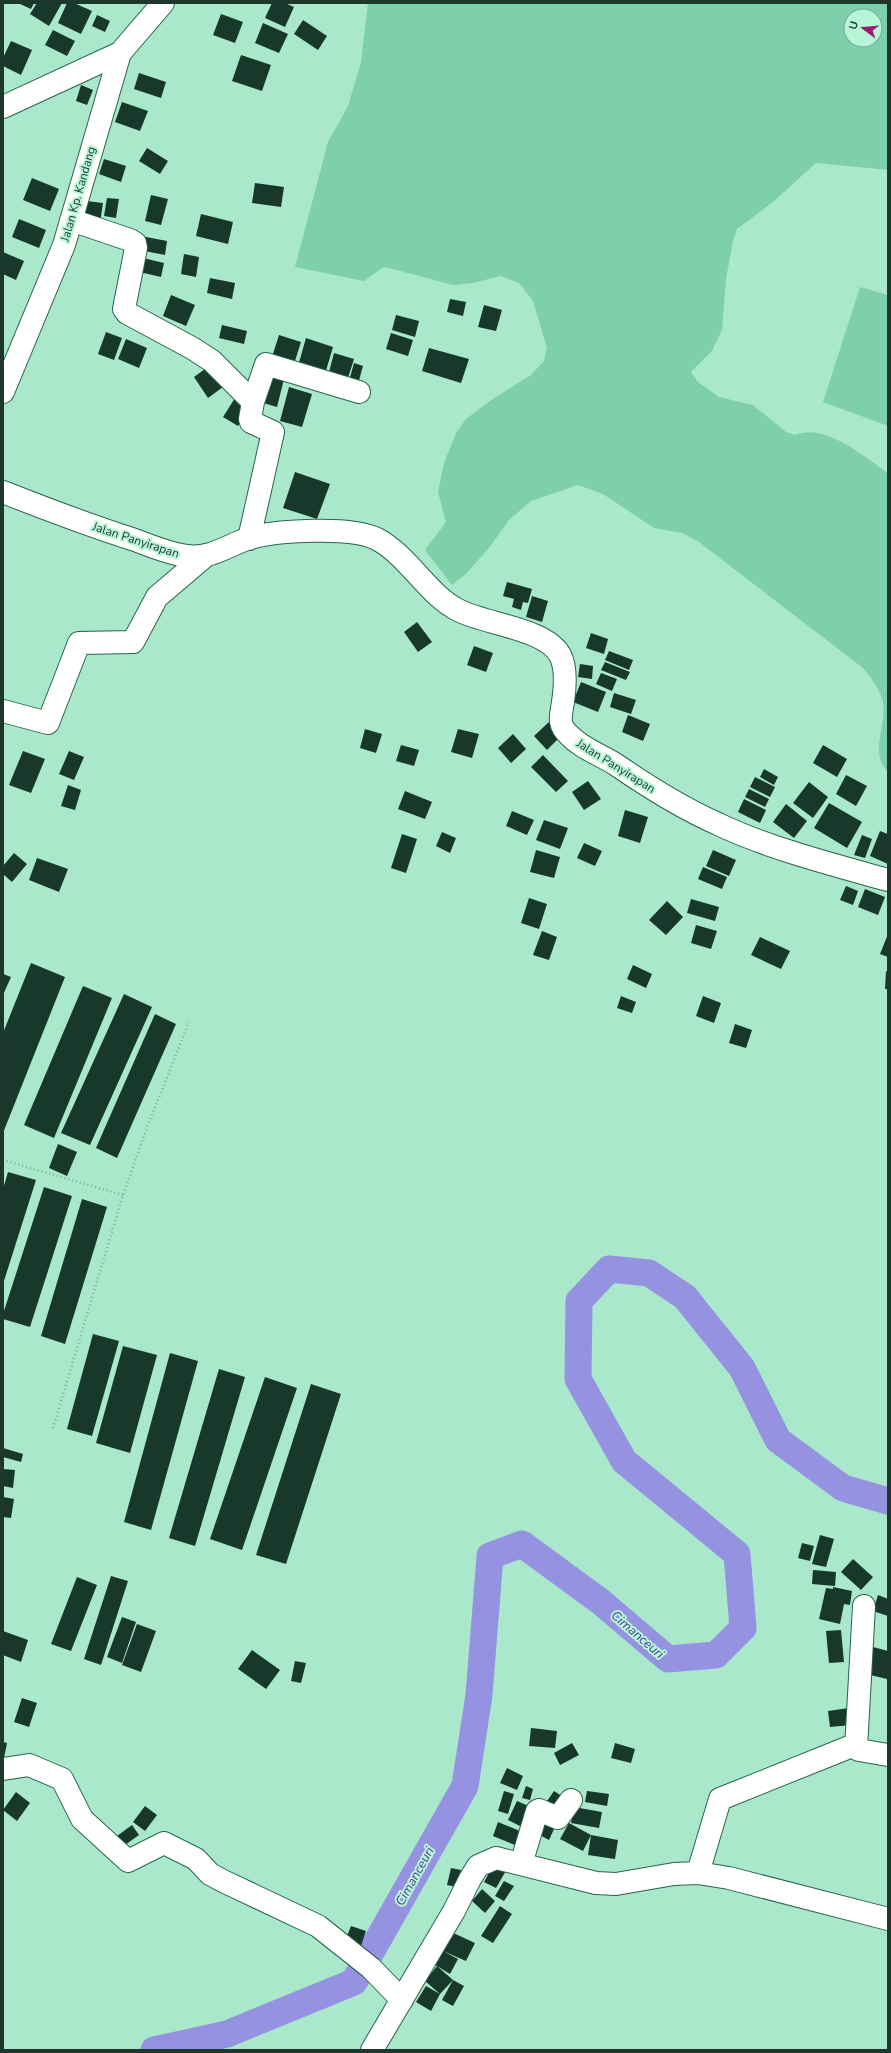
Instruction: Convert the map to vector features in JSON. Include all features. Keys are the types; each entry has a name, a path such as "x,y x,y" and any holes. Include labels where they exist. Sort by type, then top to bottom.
{"street":[{"name":"Jalan Kp. Kandang","path":"3,392 64,245 120,53 162,3"},
{"path":"9,100 120,53"},
{"path":"71,220 135,243 136,248 124,309 126,313 192,348 212,361 253,402"},
{"path":"249,539 274,434 271,430 251,422 250,419 253,402 264,366 266,364 359,392"},
{"name":"Jalan Panyirapan","path":"3,492 81,522 186,556 204,557 249,539 296,532 346,531 376,538 404,559 445,602 460,611 538,636 560,654 564,673 563,702 559,716 562,727 569,736 583,746 600,754 666,798 719,825 794,852 888,880"},
{"path":"3,711 48,724 79,643 134,642 157,597 204,557"},
{"path":"864,1606 856,1748 888,1755"},
{"path":"698,1873 720,1799 857,1744"},
{"path":"3,1769 29,1764 62,1779 82,1819 128,1862 164,1843 196,1859 210,1874 318,1926 371,1968 402,2000"},
{"path":"521,1864 538,1811 539,1810 558,1818 571,1800"},
{"path":"372,2050 478,1866 496,1858 596,1883 616,1884 674,1874 698,1873 730,1878 888,1919"}],"path":[{"path":"52,1428 123,1196 148,1125 189,1022"},
{"path":"3,1160 123,1196"}],"green space":[{"path":"368,3 888,3 888,170 816,163 773,202 737,229 733,241 726,279 722,330 712,351 691,372 698,382 719,397 753,405 786,432 795,435 806,432 819,433 831,437 844,443 888,473 888,772 882,765 879,748 884,711 882,698 875,684 863,668 699,542 682,533 654,528 603,494 578,485 531,501 509,520 489,548 466,574 452,585 425,550 446,522 438,492 444,463 456,433 466,419 494,398 531,375 544,361 547,348 533,301 519,283 501,276 473,283 453,285 384,267 364,281 295,267 328,142 348,106 361,62"},
{"path":"860,287 888,295 888,426 823,402"}],"building":[{"path":"18,3 34,3 31,9"},
{"path":"37,3 62,3 49,26 30,14"},
{"path":"67,3 74,3 92,11 81,34 58,23"},
{"path":"272,3 285,3 294,7 285,27 265,18"},
{"path":"221,14 243,22 235,43 213,35"},
{"path":"97,15 110,21 105,32 92,26"},
{"path":"303,20 327,36 318,50 294,34"},
{"path":"263,23 288,34 279,53 255,43"},
{"path":"53,30 75,41 67,56 45,45"},
{"path":"11,41 32,50 21,75 3,66 3,58"},
{"path":"241,55 271,65 262,91 232,81"},
{"path":"139,73 166,82 161,98 134,89"},
{"path":"81,85 93,90 87,105 76,101"},
{"path":"122,102 148,111 140,131 115,122"},
{"path":"147,148 168,161 160,174 139,161"},
{"path":"104,159 126,166 121,182 99,174"},
{"path":"32,178 59,189 50,211 23,200"},
{"path":"255,183 284,187 281,207 252,203"},
{"path":"151,195 168,199 161,225 145,221"},
{"path":"107,198 119,199 116,218 104,216"},
{"path":"86,201 103,203 100,223 83,220"},
{"path":"201,214 233,222 228,244 196,236"},
{"path":"19,219 46,230 39,248 12,237"},
{"path":"141,236 167,241 165,255 139,250"},
{"path":"3,252 24,261 16,280 3,274"},
{"path":"184,254 199,257 196,277 181,274"},
{"path":"139,257 164,263 161,277 135,271"},
{"path":"210,278 235,283 232,299 207,293"},
{"path":"171,295 195,305 186,326 163,316"},
{"path":"450,299 466,302 463,316 447,312"},
{"path":"484,305 502,310 496,331 478,327"},
{"path":"396,315 419,321 415,337 392,330"},
{"path":"222,325 247,331 244,344 219,338"},
{"path":"106,332 122,338 114,360 98,354"},
{"path":"391,333 413,340 408,356 386,349"},
{"path":"279,335 301,342 294,364 272,357"},
{"path":"306,338 333,347 325,374 298,366"},
{"path":"126,339 147,348 139,368 118,359"},
{"path":"429,348 469,359 461,383 422,371"},
{"path":"334,353 354,359 347,381 328,376"},
{"path":"354,363 363,366 358,384 349,381"},
{"path":"209,366 223,387 208,398 194,377"},
{"path":"266,375 284,379 277,407 260,402"},
{"path":"289,387 312,394 302,427 280,421"},
{"path":"235,398 250,407 238,426 223,417"},
{"path":"295,472 330,484 317,519 283,508"},
{"path":"507,582 532,589 528,603 523,602 521,610 512,607 514,599 503,596"},
{"path":"532,596 548,601 542,622 526,617"},
{"path":"417,622 432,642 418,652 404,632"},
{"path":"591,633 608,639 604,654 586,648"},
{"path":"474,646 493,653 486,672 467,665"},
{"path":"609,651 633,660 629,670 605,660"},
{"path":"605,662 630,672 626,680 601,670"},
{"path":"580,664 593,666 592,679 578,677"},
{"path":"601,673 617,679 612,691 596,684"},
{"path":"581,682 606,692 598,712 573,702"},
{"path":"614,693 636,700 631,714 610,707"},
{"path":"628,715 650,724 643,741 622,732"},
{"path":"551,720 564,733 547,750 534,736"},
{"path":"365,729 382,734 376,753 360,748"},
{"path":"458,729 479,734 472,758 451,752"},
{"path":"513,734 526,749 511,763 498,748"},
{"path":"401,745 419,750 414,766 396,761"},
{"path":"823,745 847,759 837,777 813,763"},
{"path":"23,751 45,759 31,793 9,785"},
{"path":"69,751 84,757 74,780 59,774"},
{"path":"543,755 568,781 556,792 531,767"},
{"path":"764,769 778,777 774,785 760,777"},
{"path":"846,775 867,786 856,806 836,794"},
{"path":"755,777 775,787 770,797 750,787"},
{"path":"588,781 601,799 584,810 572,792"},
{"path":"809,782 828,797 813,818 793,803"},
{"path":"68,785 81,790 75,810 61,806"},
{"path":"749,789 769,799 765,807 745,797"},
{"path":"405,791 432,802 425,819 398,809"},
{"path":"744,799 766,810 760,823 738,812"},
{"path":"829,803 862,822 847,848 814,828"},
{"path":"786,804 807,821 794,838 773,822"},
{"path":"625,810 648,817 640,843 618,836"},
{"path":"512,811 534,820 527,835 506,826"},
{"path":"544,820 568,828 560,849 536,840"},
{"path":"880,831 888,834 888,864 870,856"},
{"path":"442,832 456,838 450,853 436,846"},
{"path":"402,834 417,839 406,873 391,868"},
{"path":"862,835 872,839 865,858 854,855"},
{"path":"584,843 602,851 595,866 577,858"},
{"path":"536,850 560,857 554,878 530,872"},
{"path":"713,850 736,860 729,876 706,866"},
{"path":"14,853 27,864 12,882 3,874 3,866"},
{"path":"37,858 68,869 59,892 29,880"},
{"path":"703,867 727,877 722,889 698,879"},
{"path":"846,886 858,891 853,905 840,900"},
{"path":"865,889 885,897 878,915 858,907"},
{"path":"529,898 547,904 539,929 521,923"},
{"path":"691,899 719,907 715,921 687,913"},
{"path":"667,901 683,917 666,935 649,920"},
{"path":"696,925 717,931 711,949 691,943"},
{"path":"542,931 557,937 549,960 533,955"},
{"path":"888,934 888,957 880,954"},
{"path":"760,937 790,951 781,969 751,955"},
{"path":"31,963 65,977 3,1133 3,1033"},
{"path":"633,965 652,974 646,988 627,979"},
{"path":"886,971 888,972 888,989 885,989"},
{"path":"3,974 11,977 3,995"},
{"path":"83,986 112,998 54,1138 24,1125"},
{"path":"124,994 152,1007 90,1145 61,1133"},
{"path":"621,996 636,1002 632,1013 617,1008"},
{"path":"703,996 721,1003 714,1023 696,1016"},
{"path":"155,1014 176,1024 117,1158 96,1148"},
{"path":"735,1024 752,1030 746,1048 729,1043"},
{"path":"58,1144 77,1152 67,1176 49,1168"},
{"path":"8,1172 36,1180 3,1284 3,1189"},
{"path":"44,1187 72,1196 30,1327 3,1319 3,1314"},
{"path":"82,1199 107,1207 65,1344 41,1336"},
{"path":"93,1334 119,1341 92,1436 67,1429"},
{"path":"123,1346 157,1355 130,1453 96,1443"},
{"path":"170,1353 198,1361 151,1530 124,1522"},
{"path":"219,1369 245,1377 195,1546 169,1538"},
{"path":"265,1377 297,1388 242,1550 210,1539"},
{"path":"311,1384 341,1394 286,1564 256,1555"},
{"path":"3,1448 23,1454 21,1462 3,1457"},
{"path":"3,1469 15,1470 13,1488 3,1486"},
{"path":"3,1497 14,1499 11,1518 3,1517"},
{"path":"820,1535 834,1539 826,1567 812,1564"},
{"path":"802,1543 814,1546 810,1561 798,1558"},
{"path":"853,1559 873,1577 861,1590 841,1572"},
{"path":"813,1570 836,1572 835,1586 812,1584"},
{"path":"111,1576 128,1581 101,1665 84,1659"},
{"path":"77,1577 97,1585 71,1651 51,1644"},
{"path":"833,1587 852,1591 850,1605 844,1604 840,1624 819,1619 826,1588 833,1589"},
{"path":"878,1595 888,1599 888,1616 873,1611"},
{"path":"122,1617 136,1622 122,1663 107,1657"},
{"path":"137,1624 156,1631 141,1672 122,1665"},
{"path":"841,1630 844,1662 829,1663 826,1631"},
{"path":"3,1631 28,1640 21,1662 3,1655"},
{"path":"873,1647 888,1651 887,1679 866,1674"},
{"path":"252,1650 280,1670 266,1689 238,1669"},
{"path":"295,1661 306,1663 301,1683 291,1681"},
{"path":"22,1698 37,1703 29,1727 14,1722"},
{"path":"849,1708 851,1725 830,1727 828,1711"},
{"path":"531,1728 557,1731 555,1748 529,1746"},
{"path":"3,1742 7,1743 4,1758 3,1758"},
{"path":"572,1743 579,1755 560,1765 554,1753"},
{"path":"615,1743 635,1749 631,1763 611,1758"},
{"path":"507,1768 523,1776 517,1790 500,1783"},
{"path":"526,1786 533,1789 530,1800 522,1798"},
{"path":"504,1791 514,1794 508,1814 498,1811"},
{"path":"554,1791 565,1798 555,1812 545,1804"},
{"path":"587,1791 609,1794 607,1806 585,1802"},
{"path":"16,1792 30,1803 17,1821 3,1810"},
{"path":"517,1801 531,1807 522,1827 508,1820"},
{"path":"145,1806 157,1815 145,1831 133,1822"},
{"path":"574,1807 602,1812 599,1828 571,1823"},
{"path":"498,1822 520,1831 515,1845 493,1836"},
{"path":"539,1822 554,1829 549,1840 534,1832"},
{"path":"569,1823 591,1835 583,1851 560,1839"},
{"path":"132,1825 139,1835 125,1845 117,1836"},
{"path":"591,1835 618,1840 615,1859 588,1855"},
{"path":"495,1862 507,1869 496,1888 484,1882"},
{"path":"451,1868 461,1870 457,1887 447,1885"},
{"path":"504,1881 514,1886 504,1901 495,1896"},
{"path":"482,1889 495,1901 485,1913 472,1901"},
{"path":"500,1906 512,1914 493,1943 481,1936"},
{"path":"351,1926 366,1931 361,1946 345,1941"},
{"path":"449,1931 475,1943 466,1961 443,1951 458,1959 450,1974 433,1963"},
{"path":"437,1966 453,1980 440,1994 425,1981"},
{"path":"453,1980 464,1986 453,2006 442,2000"},
{"path":"426,1986 440,1994 431,2011 416,2002"}],"waterway":[{"name":"Cimanceuri","path":"154,2050 227,2034 354,1982 465,1786 479,1695 490,1556 522,1544 601,1602 668,1659 716,1655 743,1628 737,1554 624,1461 578,1379 579,1301 609,1269 649,1273 685,1297 742,1368 778,1440 843,1488 888,1501"}]}
